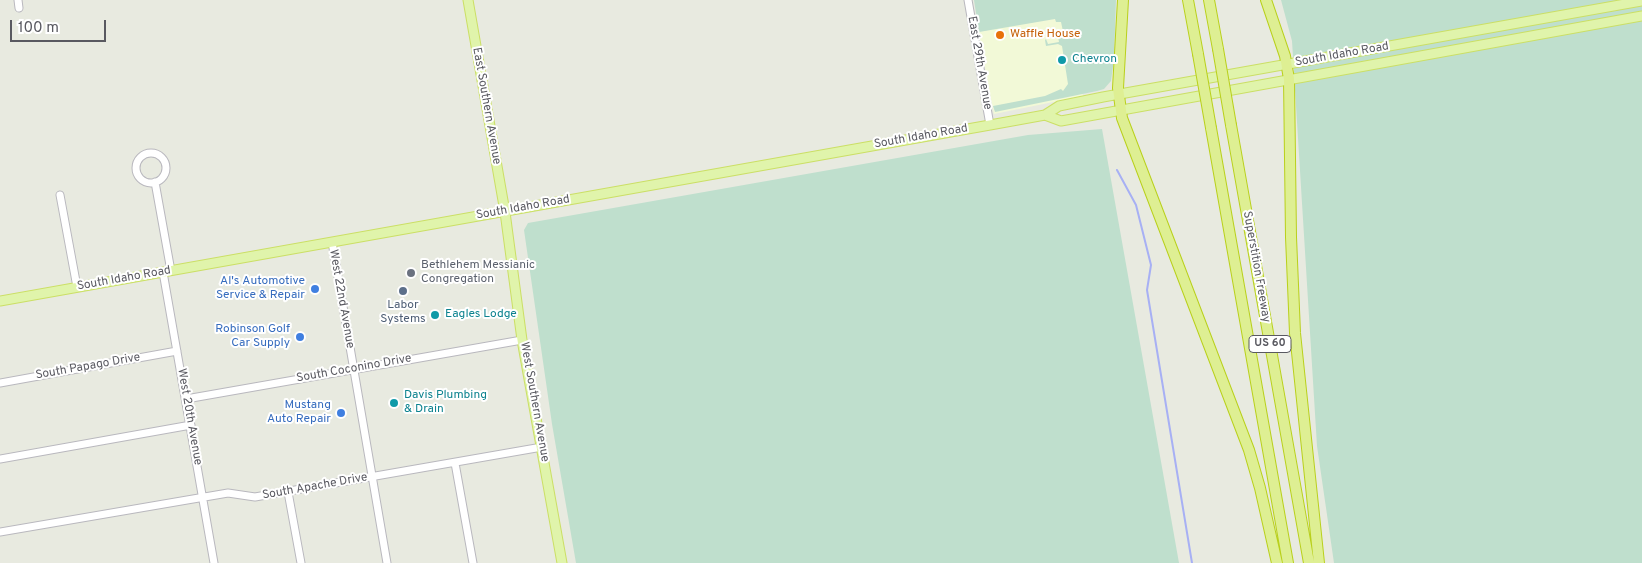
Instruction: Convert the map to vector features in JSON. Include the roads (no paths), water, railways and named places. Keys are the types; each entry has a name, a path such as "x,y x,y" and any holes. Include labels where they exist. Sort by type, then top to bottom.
{"highway":[{"path":"1123,0 1118,95 1120,110 1249,450 1260,488 1277,563"},
{"name":"Superstition Freeway","path":"1188,0 1288,563"},
{"name":"Superstition Freeway","path":"1209,0 1309,563"},
{"path":"1266,0 1287,64 1289,80 1291,236 1295,333 1319,563"}],"main road":[{"name":"East Southern Avenue","path":"468,0 505,212"},
{"name":"South Idaho Road","path":"0,301 1045,115 1059,106 1642,1"},
{"name":"South Idaho Road","path":"1045,115 1061,121 1642,16"},
{"name":"West Southern Avenue","path":"505,212 522,340 562,563"}],"street":[{"name":"East 29th Avenue","path":"968,0 990,125"},
{"path":"146,154 160,156 166,163 166,173 155,182 141,179 137,170 139,160 146,154"},
{"name":"West 20th Avenue","path":"155,182 177,351 214,563"},
{"path":"60,195 77,287"},
{"name":"West 22nd Avenue","path":"332,242 387,563"},
{"name":"South Coconino Drive","path":"186,399 522,340"},
{"name":"South Papago Drive","path":"0,383 177,351"},
{"path":"0,459 190,425"},
{"name":"South Apache Drive","path":"0,532 203,496 228,493 255,497 288,492 542,447"},
{"path":"455,463 474,563"},
{"path":"288,492 301,563"}],"waterway":[{"path":"1117,170 1136,205 1151,265 1147,290 1192,563"}],"place":[{"name":"Waffle House","path":"1000,35"},
{"name":"Chevron","path":"1062,60"},
{"name":"Bethlehem Messianic Congregation","path":"411,273"},
{"name":"Al's Automotive Service & Repair","path":"315,289"},
{"name":"Labor Systems","path":"403,291"},
{"name":"Eagles Lodge","path":"435,315"},
{"name":"Robinson Golf Car Supply","path":"300,337"},
{"name":"Davis Plumbing & Drain","path":"394,403"},
{"name":"Mustang Auto Repair","path":"341,413"}]}
